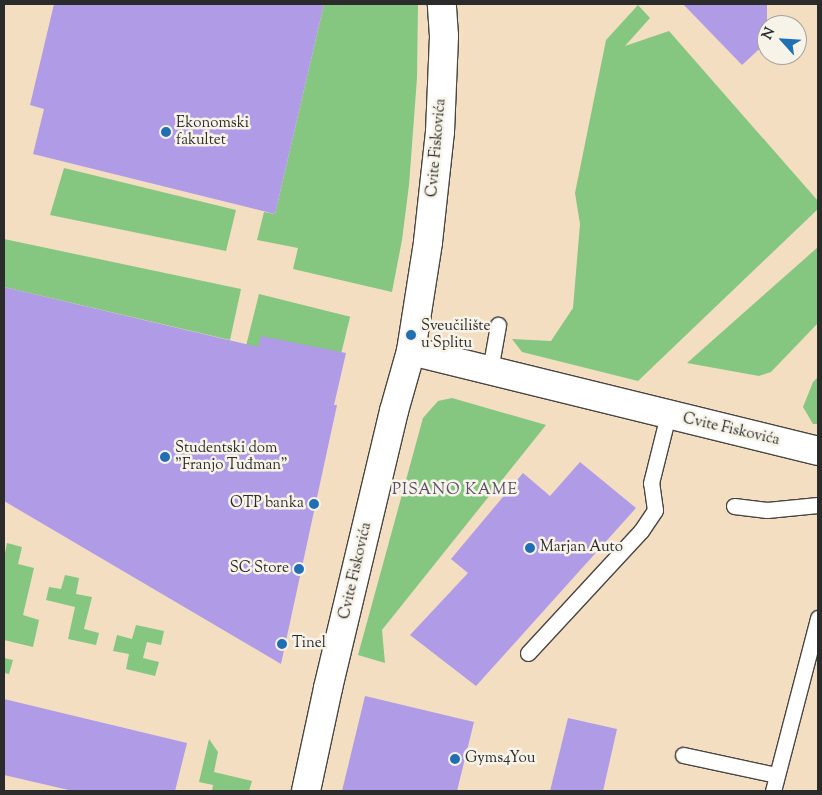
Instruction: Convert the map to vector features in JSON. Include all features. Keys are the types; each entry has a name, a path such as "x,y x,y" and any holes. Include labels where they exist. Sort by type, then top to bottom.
{"street":[{"name":"Cvite Fiskovića","path":"306,791 394,411 412,352 428,242 440,132 444,36 442,4"},
{"name":"Cvite Fiskovića","path":"412,352 818,451"}],"lane":[{"path":"490,370 498,325"},
{"path":"528,653 642,532 654,510 651,483 668,415"},
{"path":"734,506 767,510 818,505"},
{"path":"773,791 776,775 816,642 818,618"},
{"path":"683,755 776,775"}],"green space":[{"path":"324,4 418,4 417,78 409,185 402,240 392,292 293,269 298,248 257,240 264,212 275,214"},
{"path":"638,5 650,18 625,46 669,31 818,201 818,209 638,381 522,352 512,339 551,341 573,308 580,224 575,193 606,40"},
{"path":"64,168 236,210 226,251 50,215"},
{"path":"4,239 241,289 230,340 4,287"},
{"path":"818,247 818,323 771,372 759,376 687,363"},
{"path":"259,294 350,317 327,408 236,385"},
{"path":"818,377 818,424 813,424 803,407 813,382"},
{"path":"452,398 546,425 382,630 385,663 358,655 423,418 438,401"},
{"path":"7,543 22,547 18,564 34,568 23,615 39,620 33,647 4,640 4,558"},
{"path":"65,575 79,578 76,594 92,597 84,629 99,633 96,645 68,639 75,607 46,600 49,587 61,589"},
{"path":"136,625 164,631 161,645 147,642 143,658 159,662 155,676 126,669 129,654 113,651 117,635 132,639"},
{"path":"4,658 13,660 9,674 4,673"},
{"path":"209,739 218,752 214,772 252,781 249,791 212,791 213,785 199,782"}],"building":[{"name":"Ekonomski fakultet","path":"54,4 324,4 275,214 33,154 44,109 30,105"},
{"path":"683,4 767,4 767,15 757,15 757,51 742,65"},
{"name":"Studentski dom \"Franjo Tuđman\"","path":"4,287 258,347 261,336 346,353 334,405 337,405 281,664 4,501"},
{"path":"580,462 636,508 476,686 410,635 468,573 451,559 523,473 550,496"},
{"path":"365,696 474,722 457,791 342,791"},
{"path":"4,699 187,743 175,791 73,791 4,775"},
{"path":"568,718 617,729 603,791 550,791"}],"place":[{"name":"Ekonomski fakultet","path":"166,132"},
{"name":"Sveučilište u Splitu","path":"411,335"},
{"name":"Studentski dom \"Franjo Tuđman\"","path":"165,457"},
{"name":"OTP banka","path":"314,504"},
{"name":"Marjan Auto","path":"530,548"},
{"name":"SC Store","path":"299,569"},
{"name":"Tinel","path":"282,644"},
{"name":"Gyms4You","path":"455,759"}],"district":[{"name":"PISANO KAME","path":"455,491"}]}
